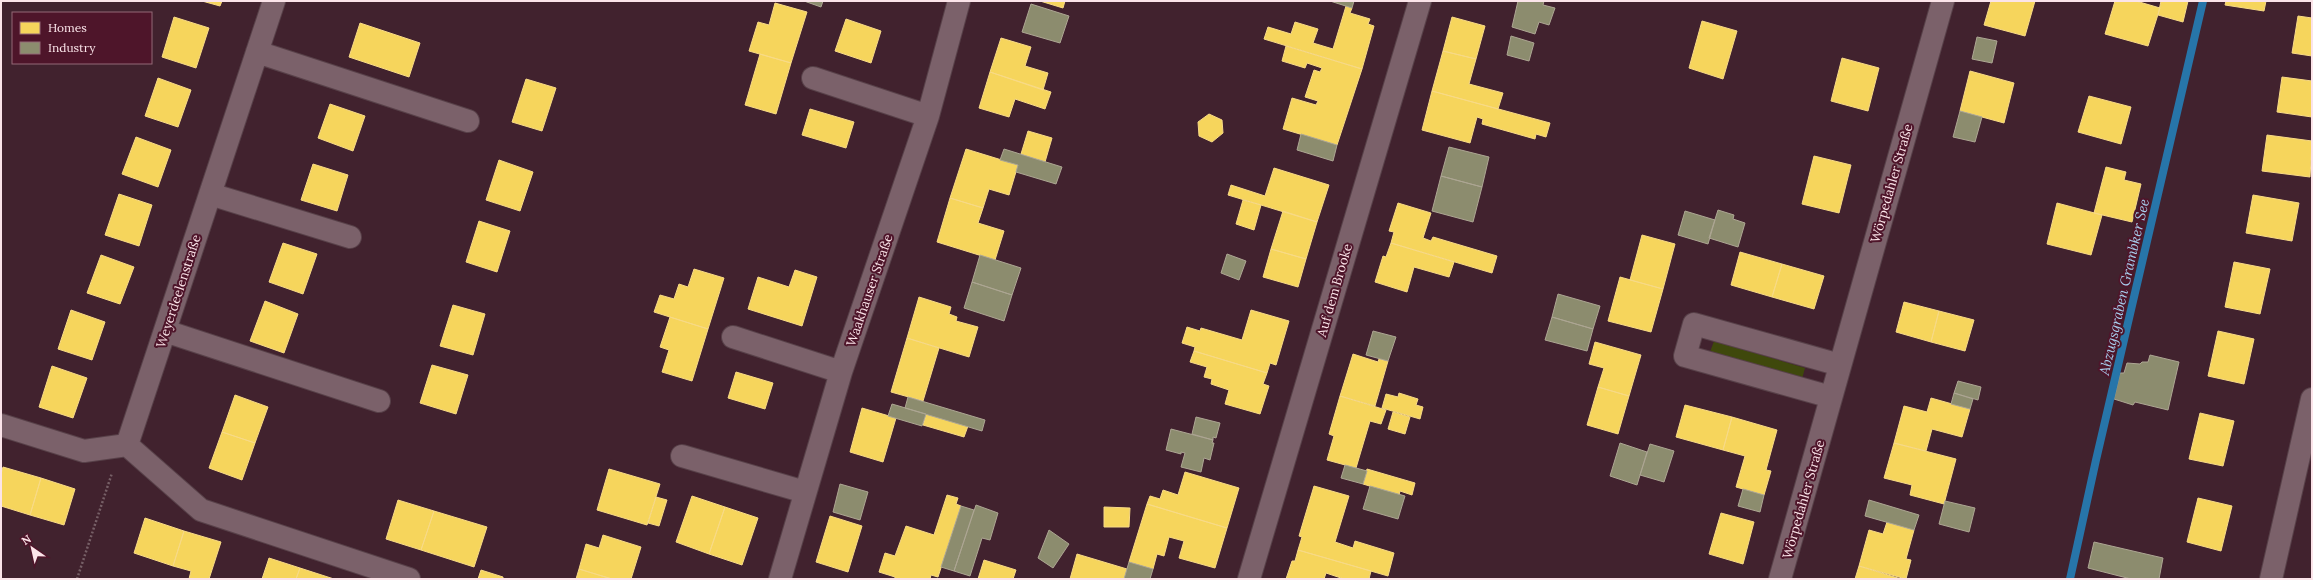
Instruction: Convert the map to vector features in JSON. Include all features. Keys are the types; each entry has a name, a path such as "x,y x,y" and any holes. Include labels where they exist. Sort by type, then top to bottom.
{"street":[{"name":"Weyerdeelenstraße","path":"127,445 274,1"},
{"name":"Waakhauser Straße","path":"780,579 841,372 928,116 959,1"},
{"name":"Auf dem Brooke","path":"1249,579 1420,1"},
{"name":"Wörpedahler Straße","path":"1780,579 1944,1"},
{"path":"257,52 468,121"},
{"path":"813,78 928,116"},
{"path":"210,194 350,237"},
{"path":"1831,397 1686,356 1694,324 1840,365"},
{"path":"165,331 379,401"},
{"path":"733,337 841,372"},
{"path":"2271,579 2312,399"},
{"path":"1,425 84,451 127,445 201,510 409,579"},
{"path":"682,456 805,492"}],"path":[{"path":"77,579 111,474 127,445"}],"green space":[{"path":"1714,341 1805,368 1802,379 1710,352"}],"building: Homes":[{"path":"202,1 222,1 220,6"},
{"path":"1040,1 1065,1 1063,8"},
{"path":"1991,1 2035,1 2025,36 1984,25"},
{"path":"2115,1 2136,1 2160,8 2148,46 2105,34"},
{"path":"2161,1 2188,1 2183,22 2158,15"},
{"path":"2226,1 2266,1 2264,11 2225,5"},
{"path":"775,3 807,12 791,63 749,51 758,22 769,25"},
{"path":"1346,6 1352,8 1350,13 1370,19 1368,24 1374,26 1362,69 1264,39 1268,27 1291,34 1295,22 1318,29 1313,43 1333,49"},
{"path":"2298,16 2312,18 2312,56 2292,53"},
{"path":"174,17 209,28 196,68 162,57"},
{"path":"1452,17 1485,26 1476,59 1443,51"},
{"path":"846,19 881,31 871,63 835,51"},
{"path":"1702,21 1737,31 1723,79 1689,68"},
{"path":"360,23 420,43 409,77 349,57"},
{"path":"1001,38 1031,47 1025,66 1048,73 1043,90 990,72"},
{"path":"1286,46 1362,69 1337,145 1283,129 1292,98 1316,105 1318,101 1305,97 1314,70 1320,72 1322,68 1307,63 1305,68 1282,61"},
{"path":"1443,51 1476,59 1469,84 1503,93 1498,109 1432,91"},
{"path":"760,54 791,63 776,114 745,105"},
{"path":"1842,58 1879,68 1868,111 1831,101"},
{"path":"1970,71 2014,83 2004,123 1960,111"},
{"path":"990,72 1051,92 1045,109 1015,99 1009,117 979,108"},
{"path":"2282,77 2312,81 2312,117 2277,112"},
{"path":"158,78 191,90 178,127 145,116"},
{"path":"526,79 556,88 542,131 512,122"},
{"path":"1432,91 1550,123 1546,137 1536,134 1535,139 1482,124 1483,119 1477,117 1470,143 1422,130"},
{"path":"2089,96 2131,107 2121,144 2078,132"},
{"path":"330,104 365,116 353,151 318,138"},
{"path":"810,109 854,122 846,148 802,135"},
{"path":"1209,114 1222,120 1223,133 1212,142 1199,136 1198,122"},
{"path":"1028,131 1052,138 1045,162 1021,154"},
{"path":"2267,135 2312,141 2310,177 2262,171"},
{"path":"136,137 171,150 158,187 122,174"},
{"path":"966,149 1018,165 1009,195 989,189 983,208 950,198"},
{"path":"1814,156 1851,165 1839,213 1802,204"},
{"path":"499,160 533,172 520,211 486,200"},
{"path":"313,164 348,175 337,211 301,200"},
{"path":"2106,167 2126,172 2124,180 2141,184 2132,222 2094,213"},
{"path":"1274,168 1329,185 1317,222 1228,195 1231,185 1265,196"},
{"path":"119,194 152,205 139,246 105,235"},
{"path":"2253,195 2299,203 2292,241 2246,233"},
{"path":"950,198 983,208 978,223 1004,231 995,260 937,242"},
{"path":"1243,200 1261,205 1254,230 1236,224"},
{"path":"1398,203 1431,213 1423,238 1431,241 1433,237 1497,256 1492,273 1391,243 1394,232 1389,231"},
{"path":"2057,203 2102,215 2091,255 2047,244"},
{"path":"1283,211 1317,222 1306,259 1271,249"},
{"path":"479,221 510,231 497,272 466,262"},
{"path":"1642,235 1675,244 1663,289 1630,280"},
{"path":"283,243 317,254 303,294 269,282"},
{"path":"1391,243 1454,262 1449,277 1414,267 1407,292 1375,282 1383,256 1386,257"},
{"path":"1271,249 1306,259 1298,287 1263,277"},
{"path":"1740,252 1782,264 1772,297 1731,285"},
{"path":"101,255 134,267 120,304 87,293"},
{"path":"2234,262 2270,269 2260,314 2225,307"},
{"path":"1782,264 1824,276 1814,309 1772,297"},
{"path":"694,269 724,278 708,329 654,312 660,295 674,299 679,284 688,287"},
{"path":"795,270 817,277 802,326 748,309 758,277 789,287"},
{"path":"1620,277 1663,289 1651,332 1608,321"},
{"path":"919,297 951,307 949,314 957,317 956,321 978,327 969,357 907,338"},
{"path":"265,301 298,314 284,353 250,341"},
{"path":"1904,302 1939,311 1931,342 1896,332"},
{"path":"453,305 485,314 473,355 440,346"},
{"path":"71,310 105,322 92,360 58,349"},
{"path":"1251,310 1289,321 1276,365 1270,363 1267,373 1194,351 1195,347 1182,343 1187,327 1200,331 1201,328 1242,340"},
{"path":"1939,311 1974,320 1965,351 1931,342"},
{"path":"670,317 708,329 692,381 662,372 669,350 660,347"},
{"path":"2218,331 2254,339 2244,384 2208,376"},
{"path":"907,338 939,348 923,401 891,392"},
{"path":"1595,342 1641,355 1629,396 1598,387 1604,368 1589,364"},
{"path":"1194,351 1267,373 1263,384 1269,386 1260,414 1225,404 1229,390 1211,384 1212,379 1204,377 1207,367 1190,362"},
{"path":"1353,354 1378,362 1379,359 1388,361 1375,406 1340,396"},
{"path":"432,365 468,375 456,414 420,403"},
{"path":"52,366 87,378 73,418 39,407"},
{"path":"736,372 773,383 765,409 728,398"},
{"path":"1598,387 1629,396 1618,434 1587,425"},
{"path":"1399,393 1418,399 1416,405 1423,407 1420,419 1382,408 1386,394 1398,397"},
{"path":"235,395 268,407 255,443 222,432"},
{"path":"1340,396 1386,410 1381,424 1370,421 1356,468 1327,460 1334,436 1329,434"},
{"path":"1931,398 1970,409 1962,437 1932,429 1926,451 1894,443 1904,406 1927,412"},
{"path":"1685,405 1732,417 1723,450 1676,437"},
{"path":"862,408 896,418 883,462 850,452"},
{"path":"1393,412 1410,417 1405,434 1388,429"},
{"path":"2200,413 2234,421 2223,466 2189,459"},
{"path":"926,414 968,426 964,437 923,425"},
{"path":"1732,417 1777,430 1766,470 1771,471 1764,495 1736,487 1745,456 1723,450"},
{"path":"222,432 255,443 242,480 209,468"},
{"path":"1894,443 1956,459 1944,504 1910,495 1912,485 1884,478"},
{"path":"3,467 41,478 30,515 1,506 1,474"},
{"path":"609,469 660,484 647,525 597,510"},
{"path":"1367,469 1415,483 1412,495 1400,491 1399,495 1363,484"},
{"path":"1185,472 1239,488 1227,528 1147,504 1150,496 1160,499 1163,490 1178,495"},
{"path":"41,478 75,489 64,525 30,515"},
{"path":"1314,486 1349,496 1335,542 1353,548 1355,541 1394,553 1388,576 1298,550 1302,537 1299,536"},
{"path":"947,495 958,498 956,504 961,506 938,577 931,575 930,579 895,579 895,577 879,572 885,553 895,556 906,526 934,535"},
{"path":"692,496 725,507 709,554 676,542"},
{"path":"656,497 667,500 659,526 648,523"},
{"path":"2198,498 2232,506 2221,551 2187,542"},
{"path":"398,500 434,511 421,550 386,539"},
{"path":"1147,504 1227,528 1215,568 1179,558 1184,541 1169,537 1164,556 1157,554 1153,569 1129,562"},
{"path":"725,507 758,518 742,565 709,554"},
{"path":"1104,507 1130,508 1129,527 1104,527"},
{"path":"434,511 487,527 474,567 421,550"},
{"path":"1721,513 1754,522 1743,564 1709,554"},
{"path":"830,516 862,526 848,572 816,562"},
{"path":"145,518 184,531 173,566 134,553"},
{"path":"1887,522 1914,530 1906,559 1911,560 1906,579 1859,566 1869,530 1883,534"},
{"path":"184,531 221,542 209,579 189,579 191,571 173,566"},
{"path":"603,535 641,547 631,579 612,579 579,569 586,544 599,548"},
{"path":"1298,550 1371,571 1369,579 1344,579 1326,573 1324,579 1286,579 1292,561 1295,561"},
{"path":"1077,554 1127,569 1124,579 1070,579"},
{"path":"269,558 300,568 296,579 262,579"},
{"path":"984,560 1016,570 1013,579 978,579"},
{"path":"1859,566 1901,579 1855,579"},
{"path":"300,568 334,579 296,579"},
{"path":"579,569 592,573 612,579 576,579"},
{"path":"481,570 503,577 503,579 478,579"}],"building: Industry":[{"path":"804,1 823,1 821,7"},
{"path":"1330,1 1354,1 1352,8"},
{"path":"1518,1 1544,1 1543,5 1555,8 1549,25 1539,22 1535,34 1512,27"},
{"path":"1031,4 1069,16 1060,43 1022,32"},
{"path":"1511,36 1534,43 1529,61 1507,55"},
{"path":"1977,37 1997,41 1992,63 1972,59"},
{"path":"1960,111 1982,117 1975,142 1953,137"},
{"path":"1301,134 1337,145 1333,161 1297,150"},
{"path":"1449,147 1489,157 1482,187 1441,176"},
{"path":"1004,149 1062,167 1056,184 1016,172 1018,165 1000,160"},
{"path":"1441,176 1482,187 1473,222 1432,211"},
{"path":"1718,210 1734,215 1733,219 1745,223 1738,247 1709,238"},
{"path":"1685,211 1715,220 1708,244 1678,235"},
{"path":"1227,254 1246,261 1239,280 1221,273"},
{"path":"980,255 1021,268 1012,295 972,282"},
{"path":"972,282 1012,295 1004,321 964,308"},
{"path":"1558,294 1600,306 1593,329 1552,317"},
{"path":"1552,317 1593,329 1587,351 1545,340"},
{"path":"1373,331 1396,337 1388,361 1366,355"},
{"path":"2150,355 2179,362 2168,410 2135,402 2133,405 2114,399 2120,373 2124,373 2127,363 2140,364 2142,362 2148,362"},
{"path":"1958,381 1981,387 1978,400 1954,393"},
{"path":"1954,393 1973,399 1970,409 1951,404"},
{"path":"908,397 985,420 982,431 905,408"},
{"path":"892,404 926,414 922,426 888,416"},
{"path":"1196,417 1220,423 1216,438 1213,437 1213,440 1192,434"},
{"path":"1171,429 1213,440 1212,443 1214,443 1210,460 1204,458 1201,472 1181,467 1185,453 1181,452 1181,454 1166,450"},
{"path":"1620,443 1647,452 1637,485 1610,476"},
{"path":"1650,444 1674,451 1664,482 1640,475"},
{"path":"1345,465 1367,471 1363,484 1341,478"},
{"path":"840,484 868,492 860,520 833,512"},
{"path":"1370,486 1405,496 1398,519 1363,509"},
{"path":"1743,489 1764,495 1760,512 1738,506"},
{"path":"1869,500 1919,515 1914,530 1865,516"},
{"path":"1945,501 1975,508 1969,532 1939,524"},
{"path":"976,505 998,513 990,540 982,538 970,576 954,571"},
{"path":"961,506 974,510 954,571 941,567"},
{"path":"1049,530 1069,544 1053,568 1038,558"},
{"path":"2094,542 2163,558 2159,579 2131,579 2088,568"},
{"path":"1129,562 1153,569 1150,579 1124,579"}],"waterway":[{"name":"Abzugsgraben Grambker See","path":"2070,579 2096,460 2203,1"}]}
